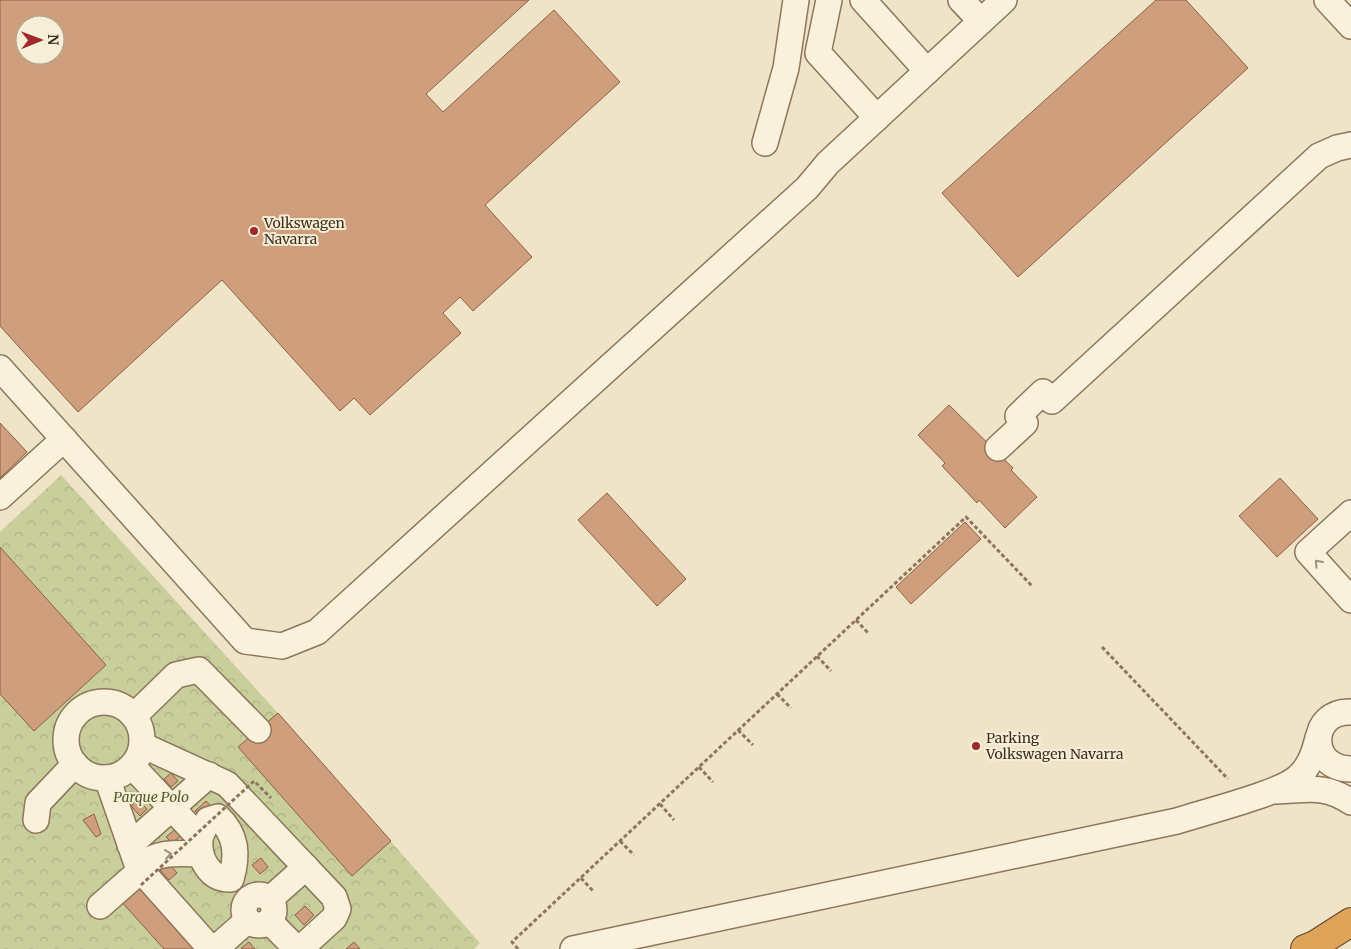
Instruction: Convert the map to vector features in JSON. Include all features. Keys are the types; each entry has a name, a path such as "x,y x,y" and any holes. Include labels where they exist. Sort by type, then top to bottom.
{"highway":[{"path":"1305,949 1315,945 1351,922"}],"lane":[{"path":"765,143 786,68 796,0"},
{"path":"829,0 818,53 877,118"},
{"path":"863,0 927,71"},
{"path":"961,0 981,21"},
{"path":"0,368 245,641 282,646 291,643 317,632 807,188 828,163 1004,0"},
{"path":"1327,0 1351,26"},
{"path":"998,448 1021,420 1319,156 1328,151 1351,145"},
{"path":"0,497 64,439"},
{"path":"1351,512 1308,552 1351,600"},
{"path":"134,716 176,675 199,670 258,730"},
{"path":"107,702 122,706 134,716 141,730 137,755 127,770 107,778 85,773 74,764 68,752 66,738 70,724 78,712 91,704 107,702"},
{"path":"573,949 1177,821 1272,791 1296,780 1308,767 1326,720 1334,714 1351,712"},
{"path":"1318,738 1319,747 1327,761 1334,766 1351,769"},
{"path":"137,755 209,775 227,784 334,897 338,909 334,918 300,949"},
{"path":"137,755 172,808 201,846 212,875 223,879 232,869 245,845 266,824"},
{"path":"36,820 38,803 74,764"},
{"path":"137,867 172,808 209,775"},
{"path":"107,778 137,867 213,949 306,867"},
{"path":"1272,791 1325,789 1336,792 1351,802"},
{"path":"1325,789 1351,816"},
{"path":"201,846 208,820 218,817 228,826 237,850 232,869 259,910 296,949"},
{"path":"100,906 137,867 150,857 180,853 201,846"}],"path":[{"path":"518,949 512,942 966,517 1033,587"},
{"path":"856,620 869,634"},
{"path":"1102,647 1228,779"},
{"path":"817,656 831,671"},
{"path":"777,694 791,708"},
{"path":"738,730 753,745"},
{"path":"699,767 713,782"},
{"path":"137,867 254,781 271,798"},
{"path":"660,804 674,820"},
{"path":"620,841 634,855"},
{"path":"581,878 594,892"}],"green space":[{"name":"Parque Polo","path":"61,475 278,713 480,943 474,949 0,949 0,532"}],"building":[{"name":"Volkswagen Navarra","path":"0,0 529,0 426,94 443,112 554,10 620,82 485,205 532,257 473,311 460,297 443,313 461,333 370,415 354,398 340,411 222,280 78,412 0,326"},
{"path":"1156,0 1186,0 1248,68 1018,277 942,193"},
{"path":"949,405 1013,468 1011,470 1037,497 1005,528 979,500 977,503 942,466 945,463 918,435"},
{"path":"0,423 27,452 0,478"},
{"path":"1280,478 1318,519 1277,557 1239,516"},
{"path":"607,493 686,579 657,606 578,520"},
{"path":"965,522 981,539 911,604 896,587"},
{"path":"0,547 106,665 34,731 0,694"},
{"path":"278,713 391,841 352,876 238,747"},
{"path":"171,773 178,781 171,787 164,779"},
{"path":"138,799 147,809 140,816 131,806"},
{"path":"206,801 213,808 201,818 195,811"},
{"path":"94,814 101,834 96,837 83,820"},
{"path":"178,827 183,834 172,843 166,837"},
{"path":"261,858 268,867 260,874 252,865"},
{"path":"168,862 177,873 169,880 160,870"},
{"path":"139,883 198,949 164,949 120,900"},
{"path":"305,906 314,915 304,925 295,915"},
{"path":"249,942 255,949 241,948"},
{"path":"354,942 360,949 346,949"}],"place":[{"name":"Volkswagen Navarra","path":"254,231"},
{"name":"Parking Volkswagen Navarra","path":"976,746"}]}
